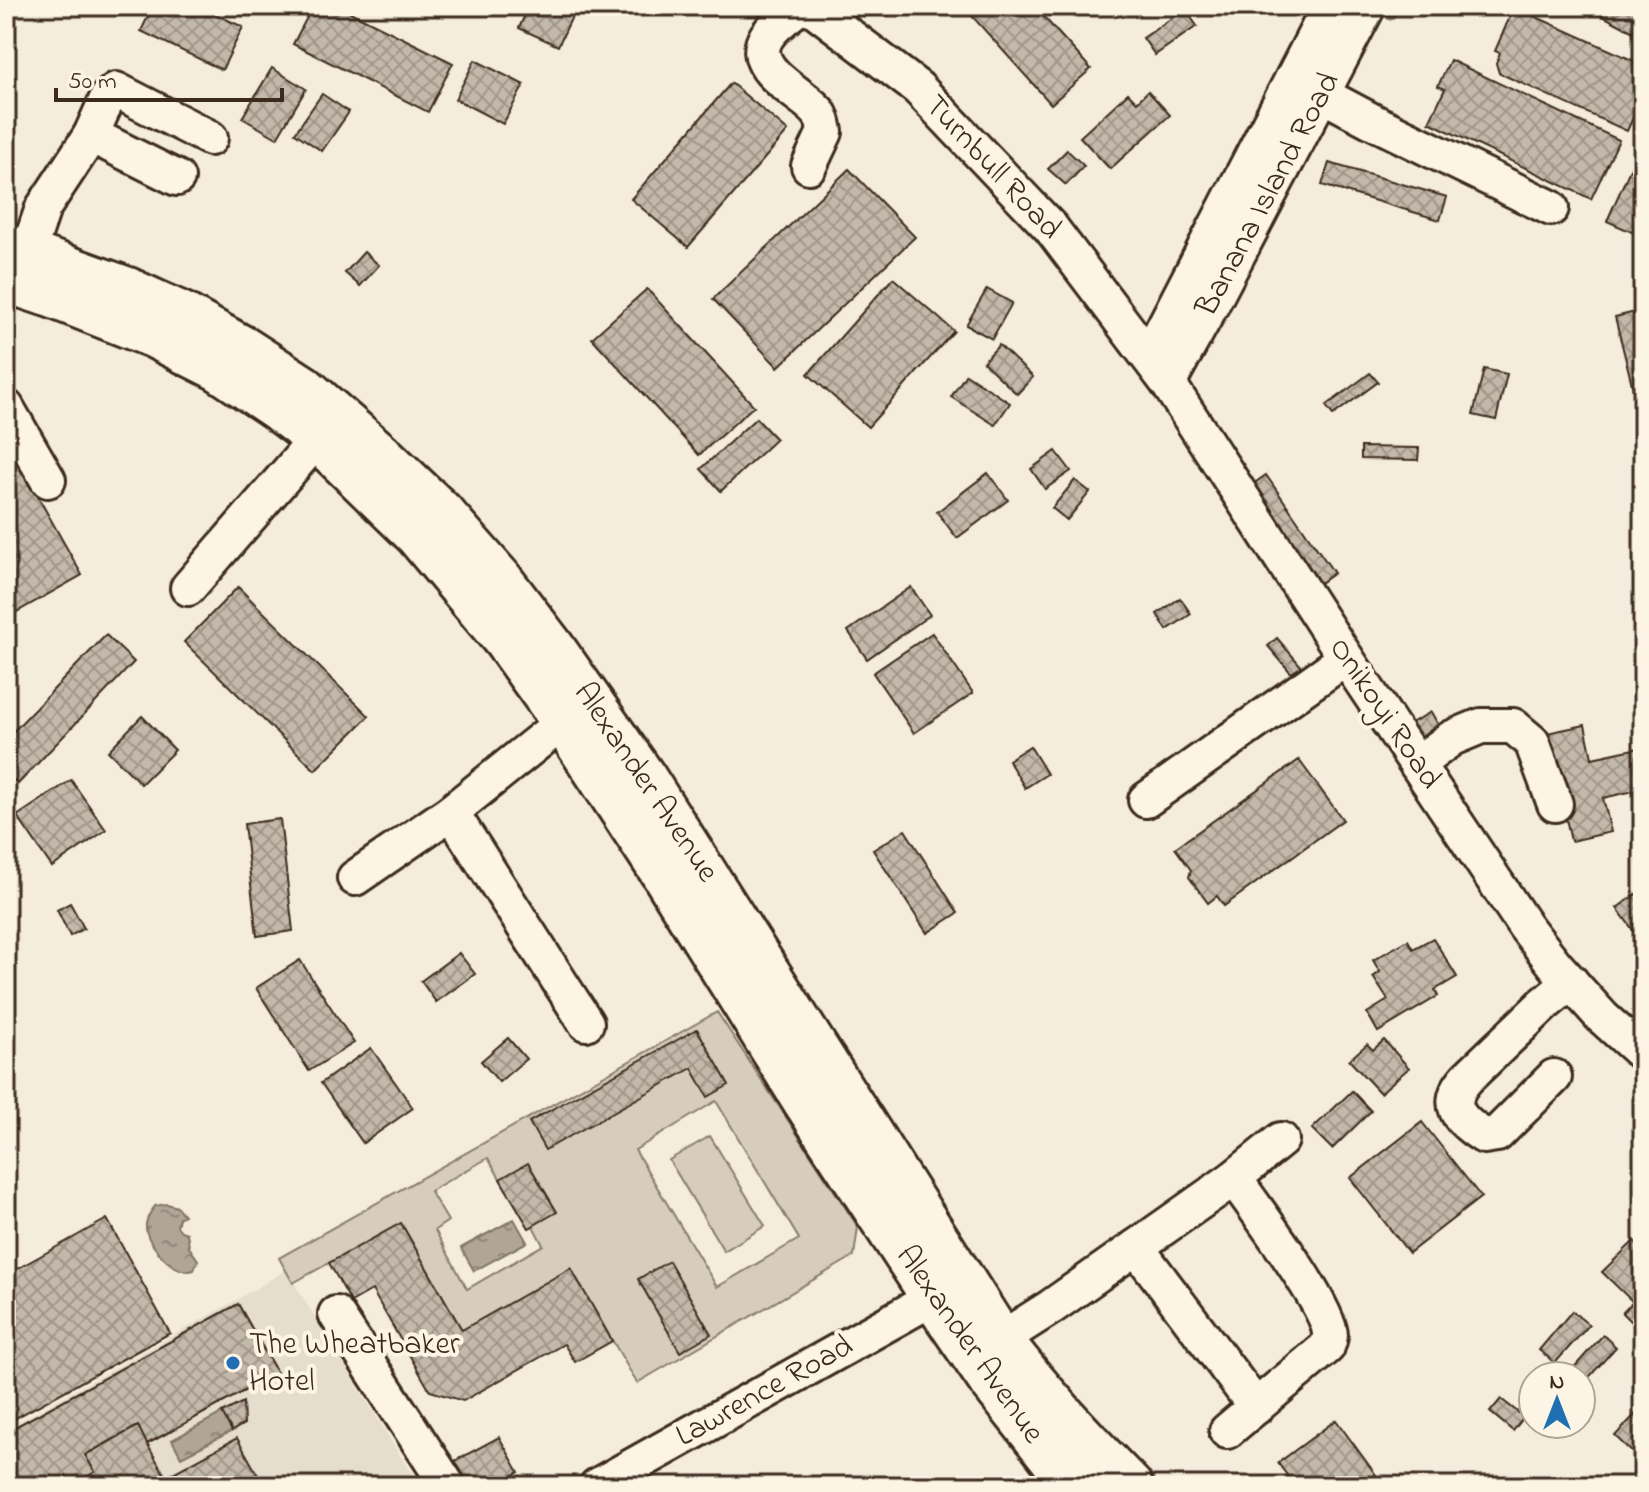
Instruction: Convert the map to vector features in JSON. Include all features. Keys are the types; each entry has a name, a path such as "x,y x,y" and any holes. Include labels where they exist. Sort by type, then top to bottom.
{"main road":[{"name":"Alexander Avenue","path":"13,259 51,296 155,337 218,369 276,408 317,439 417,536 504,640 563,722 933,1298 987,1377 1073,1486"},
{"name":"Alexander Avenue","path":"13,259 128,289 183,314 242,347 304,387 442,512 501,579 553,647 645,778 1001,1339 1078,1433 1131,1486"}],"street":[{"path":"800,6 764,39 762,49 766,64 778,79 820,114 825,132 809,166"},
{"name":"Turnbull Road","path":"810,6 918,88 1051,228 1149,356"},
{"name":"Banana Island Road","path":"1149,356 1330,6"},
{"name":"Banana Island Road","path":"1168,383 1368,6"},
{"path":"13,259 91,135 108,97 116,90 210,138"},
{"path":"1321,94 1551,208"},
{"path":"91,135 177,178"},
{"name":"Onikoyi Road","path":"1149,356 1525,926 1602,1017 1643,1054"},
{"path":"6,407 48,480"},
{"path":"188,588 317,439"},
{"path":"1146,800 1346,658"},
{"path":"355,878 451,812 563,722"},
{"path":"1417,764 1452,738 1481,726 1513,726 1532,742 1555,804"},
{"path":"451,812 586,1023"},
{"path":"1554,1077 1497,1134 1484,1136 1475,1131 1461,1117 1455,1105 1456,1091 1467,1078 1571,982"},
{"path":"1001,1339 1234,1178 1281,1140"},
{"path":"1227,1431 1327,1347 1330,1335 1327,1321 1309,1288 1234,1178"},
{"path":"1136,1247 1256,1407"},
{"name":"Lawrence Road","path":"597,1486 933,1298"},
{"path":"336,1314 448,1486"}],"shaded area":[{"path":"717,1012 858,1227 854,1256 637,1383 571,1269 462,1330 401,1223 293,1283 279,1258","holes":["716,1101 799,1239 717,1287 635,1150","488,1158 529,1228 533,1226 543,1245 467,1289 435,1230 448,1221 430,1191"]},
{"path":"710,1136 765,1226 724,1251 669,1160"},
{"name":"The Wheatbaker Hotel","path":"286,1270 419,1486 6,1486 6,1429"}],"water":[{"path":"167,1204 177,1207 184,1215 179,1218 177,1226 187,1233 189,1247 198,1260 194,1270 187,1271 171,1265 148,1236 147,1219 155,1206"},
{"path":"514,1219 527,1242 474,1271 461,1248"},
{"path":"222,1413 232,1431 181,1457 172,1440"}],"building":[{"path":"153,6 198,6 243,27 222,70 141,31"},
{"path":"313,6 338,6 453,63 428,112 293,44"},
{"path":"529,6 577,6 558,46 519,28"},
{"path":"963,6 1034,6 1091,69 1051,104"},
{"path":"1584,6 1643,6 1643,37"},
{"path":"1514,7 1643,65 1643,96 1627,131 1499,73 1496,63 1500,53 1495,51"},
{"path":"1185,9 1197,26 1155,55 1143,38"},
{"path":"475,60 524,85 503,124 455,99"},
{"path":"1450,60 1619,140 1591,199 1429,122 1445,89 1438,86"},
{"path":"272,68 306,89 277,138 242,118"},
{"path":"731,83 788,131 688,247 631,199"},
{"path":"1148,91 1170,115 1110,169 1080,137 1128,93 1137,102"},
{"path":"322,94 349,112 322,151 295,133"},
{"path":"1067,150 1084,166 1066,185 1048,169"},
{"path":"1635,158 1643,161 1643,237 1607,221"},
{"path":"1329,163 1447,197 1440,220 1322,185"},
{"path":"849,169 915,237 778,367 713,299"},
{"path":"364,252 379,265 360,286 345,273"},
{"path":"893,278 954,331 868,427 808,374"},
{"path":"647,289 754,406 699,455 592,338"},
{"path":"987,289 1012,303 992,339 966,325"},
{"path":"1643,310 1643,428 1615,317"},
{"path":"999,345 1033,377 1017,394 983,362"},
{"path":"1484,369 1507,374 1496,420 1473,415"},
{"path":"1370,373 1378,382 1333,415 1326,406"},
{"path":"966,374 1010,403 995,425 951,397"},
{"path":"756,418 776,439 721,491 701,469"},
{"path":"6,440 82,575 6,618"},
{"path":"1361,447 1419,448 1418,460 1361,459"},
{"path":"1056,451 1071,471 1045,489 1031,469"},
{"path":"988,473 1008,500 957,538 937,512"},
{"path":"1266,475 1334,573 1317,585 1249,487"},
{"path":"1075,480 1090,492 1067,520 1052,508"},
{"path":"238,587 369,716 315,770 184,642"},
{"path":"911,587 930,615 867,659 848,631"},
{"path":"1180,598 1191,614 1167,630 1157,614"},
{"path":"932,633 973,693 914,733 873,673"},
{"path":"106,635 134,662 18,784 6,773 6,739"},
{"path":"1277,638 1307,673 1298,681 1268,646"},
{"path":"1431,712 1443,733 1416,748 1404,727"},
{"path":"142,716 175,750 141,784 108,751"},
{"path":"1585,725 1592,758 1643,747 1643,789 1603,798 1611,832 1571,841 1547,733"},
{"path":"1030,746 1047,774 1025,788 1008,760"},
{"path":"1299,760 1343,820 1224,906 1217,896 1208,903 1189,877 1191,870 1175,848"},
{"path":"71,780 106,830 52,867 17,816"},
{"path":"280,819 293,931 257,936 244,824"},
{"path":"905,830 958,913 927,933 873,850"},
{"path":"1643,889 1643,929 1636,934 1617,908"},
{"path":"70,903 84,928 70,936 57,910"},
{"path":"1433,938 1457,977 1435,990 1438,996 1378,1032 1367,1013 1388,1000 1373,977 1380,972 1373,960 1408,940 1413,949"},
{"path":"459,953 475,974 436,1002 421,981"},
{"path":"300,960 354,1043 309,1071 256,988"},
{"path":"697,1029 729,1085 708,1097 692,1068 545,1150 529,1122"},
{"path":"508,1038 526,1059 499,1082 481,1061"},
{"path":"1384,1040 1409,1068 1380,1093 1349,1060 1367,1044 1373,1050"},
{"path":"371,1048 413,1108 363,1143 321,1083"},
{"path":"1352,1091 1371,1111 1332,1149 1312,1129"},
{"path":"1422,1122 1481,1197 1409,1253 1350,1178"},
{"path":"528,1163 557,1212 529,1228 500,1179"},
{"path":"107,1219 170,1333 14,1419 6,1404 6,1275"},
{"path":"401,1223 462,1330 571,1268 612,1341 575,1362 564,1344 463,1401 430,1391 372,1290 351,1302 329,1263"},
{"path":"1634,1241 1643,1249 1643,1334 1622,1313 1633,1302 1602,1272"},
{"path":"669,1261 711,1334 680,1352 638,1279"},
{"path":"238,1304 277,1373 147,1444 166,1477 237,1438 264,1486 6,1486 6,1432"},
{"path":"238,1304 277,1373 147,1444 138,1426 85,1455 95,1472 70,1486 6,1486 6,1432"},
{"path":"1572,1311 1589,1325 1558,1360 1551,1360 1539,1350"},
{"path":"1603,1335 1616,1347 1597,1368 1597,1360 1581,1360"},
{"path":"1501,1399 1517,1412 1517,1426 1513,1431 1490,1412"},
{"path":"243,1402 244,1424 232,1431 222,1413"},
{"path":"1643,1406 1643,1449 1636,1456 1615,1436"},
{"path":"1336,1420 1384,1486 1295,1486 1278,1463"},
{"path":"499,1437 519,1472 494,1486 469,1486 455,1461"}],"waterway":[{"path":"1390,16 1395,6"}],"place":[{"name":"The Wheatbaker Hotel","path":"233,1363"}]}
